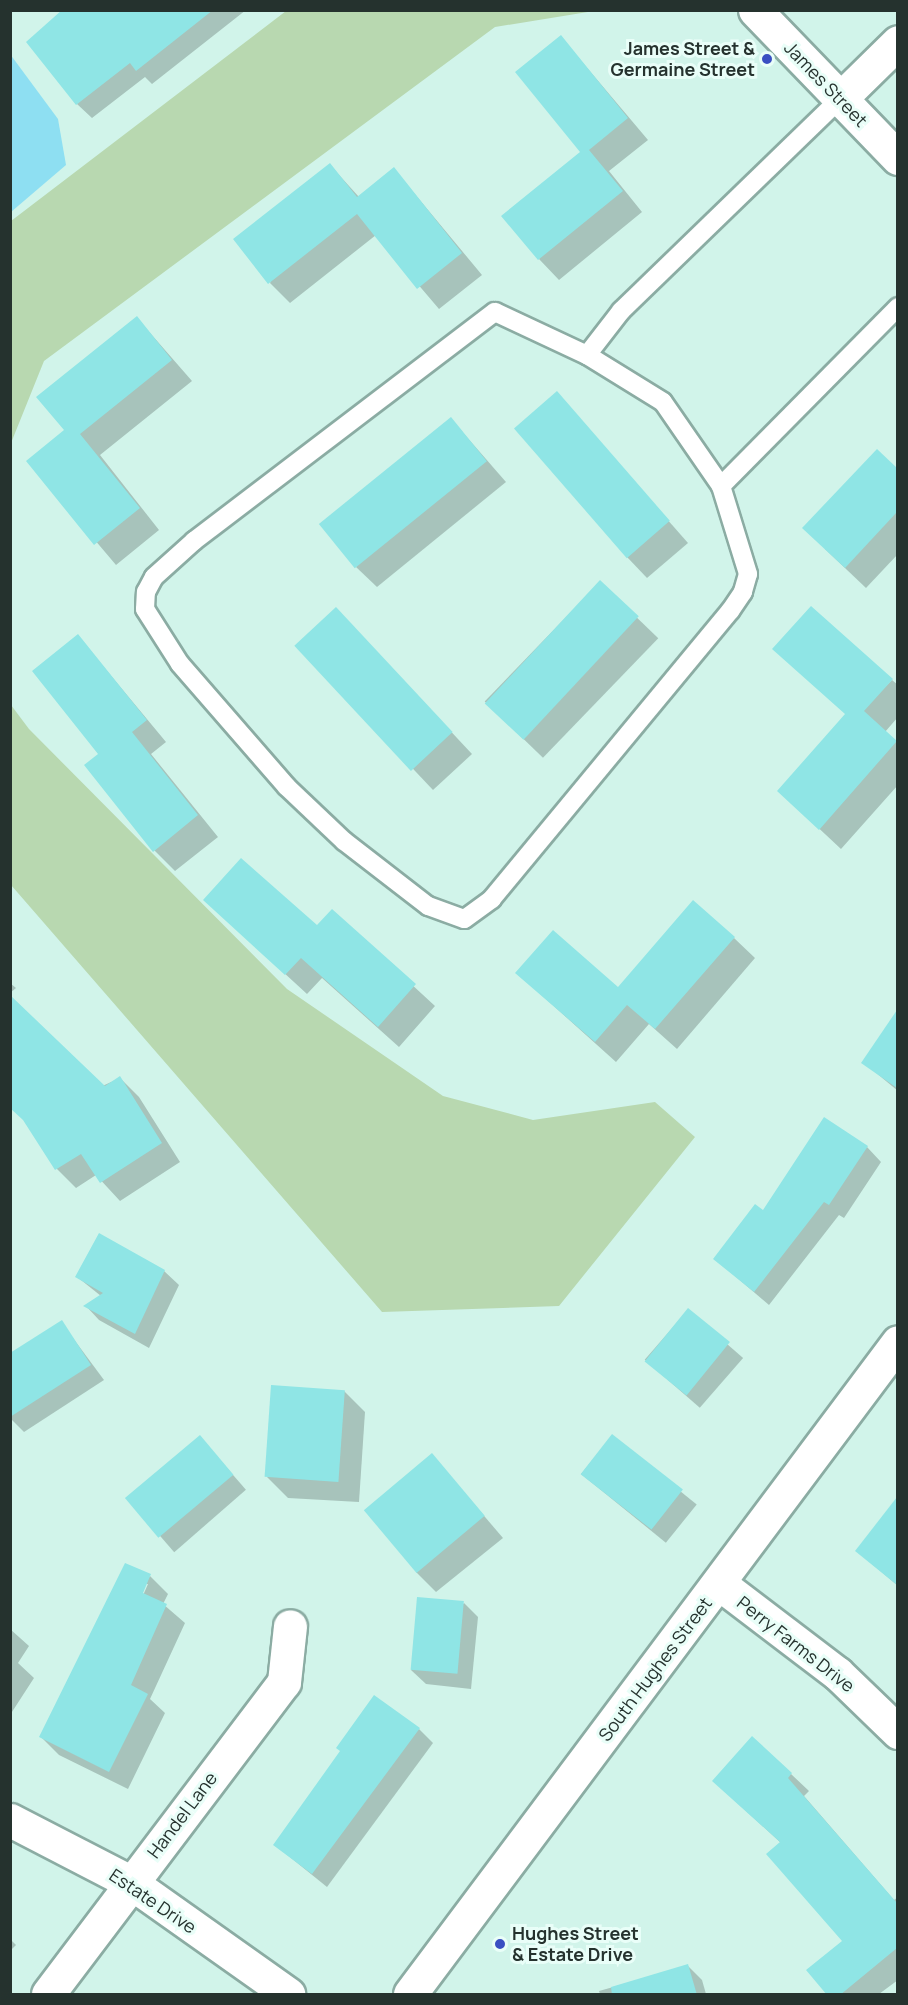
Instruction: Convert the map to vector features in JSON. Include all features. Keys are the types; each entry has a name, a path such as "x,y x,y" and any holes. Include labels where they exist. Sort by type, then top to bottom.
{"street":[{"name":"James Street","path":"755,10 897,158"},
{"path":"840,99 897,42"},
{"name":"South Hughes Street","path":"411,1995 720,1584 897,1342"},
{"name":"Perry Farms Drive","path":"720,1584 837,1673 897,1732"},
{"name":"Handel Lane","path":"48,1995 130,1882 284,1682 290,1626"},
{"name":"Estate Drive","path":"10,1820 130,1882 288,1995"}],"lane":[{"path":"587,355 621,311 840,99"},
{"path":"721,486 897,307"},
{"path":"495,312 587,355 663,402 721,486 748,574 743,592 492,899 464,919 428,906 344,842 287,787 180,664 145,609 146,592 154,577 194,541 495,312"}],"green space":[{"path":"286,11 594,11 495,27 44,361 11,443 11,221"},
{"path":"11,705 29,729 287,989 443,1096 533,1120 655,1102 695,1137 559,1306 382,1312 11,885"}],"water":[{"path":"10,54 58,119 66,165 11,212"}],"building":[{"path":"62,10 213,10 136,71 130,63 76,105 26,42"},
{"path":"561,35 628,118 589,150 623,191 538,260 501,216 580,152 515,72"},
{"path":"330,163 357,197 394,167 462,253 417,289 357,214 268,284 233,239"},
{"path":"137,316 172,360 80,434 140,508 94,545 26,461 64,430 36,397"},
{"path":"557,391 670,521 627,558 514,428"},
{"path":"451,417 487,461 355,568 319,524"},
{"path":"877,449 897,468 897,512 845,568 802,528"},
{"path":"600,580 639,616 524,740 485,704"},
{"path":"811,606 893,679 864,711 897,741 819,830 777,791 845,714 772,649"},
{"path":"336,607 453,732 411,771 294,646"},
{"path":"78,634 147,720 132,732 198,815 153,852 84,765 98,754 32,671"},
{"path":"241,858 317,925 332,909 416,984 378,1027 301,958 285,975 203,900"},
{"path":"693,900 735,937 655,1029 627,1005 595,1042 515,973 553,930 618,987"},
{"path":"10,995 105,1086 120,1076 162,1143 100,1183 81,1154 55,1170 23,1120 10,1108"},
{"path":"897,1010 897,1088 861,1063"},
{"path":"824,1117 868,1146 829,1205 824,1202 754,1292 713,1259 755,1204 763,1210"},
{"path":"99,1233 165,1270 135,1334 83,1306 103,1293 75,1277"},
{"path":"688,1308 730,1342 687,1396 645,1362"},
{"path":"62,1320 91,1365 10,1417 10,1353"},
{"path":"271,1385 345,1390 338,1482 265,1477"},
{"path":"612,1434 683,1489 652,1530 581,1474"},
{"path":"200,1435 233,1475 158,1538 125,1498"},
{"path":"432,1453 485,1516 417,1573 364,1510"},
{"path":"897,1497 897,1585 855,1551"},
{"path":"125,1563 151,1574 143,1593 167,1604 131,1685 148,1694 109,1772 39,1737"},
{"path":"417,1597 464,1601 457,1674 411,1670"},
{"path":"374,1695 420,1728 312,1874 273,1845 340,1751 336,1748"},
{"path":"752,1736 792,1773 788,1778 897,1903 897,1948 840,1995 827,1995 806,1970 842,1941 766,1854 780,1842 712,1781"},
{"path":"688,1964 697,1995 612,1995 611,1987"}],"place":[{"name":"James Street & Germaine Street","path":"767,59"},
{"name":"Hughes Street & Estate Drive","path":"500,1944"}]}
